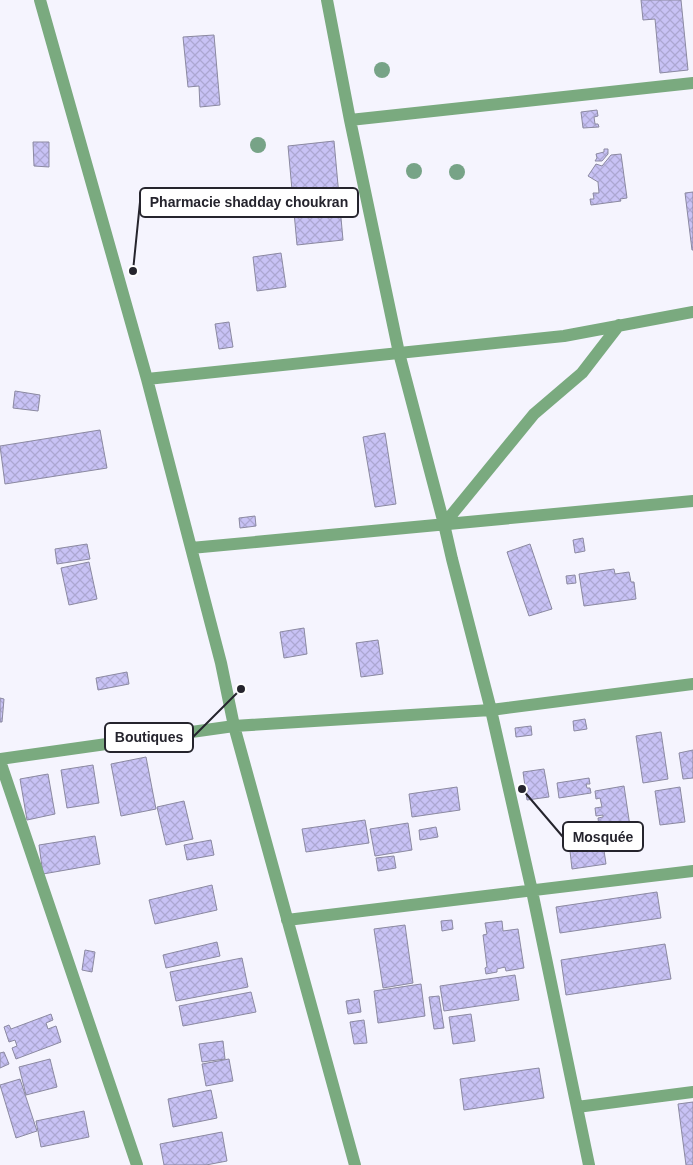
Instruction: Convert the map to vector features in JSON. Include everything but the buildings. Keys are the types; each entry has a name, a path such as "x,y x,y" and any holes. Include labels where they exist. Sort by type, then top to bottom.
{"street":[{"path":"40,0 147,379 221,663 234,726 355,1165"},
{"path":"327,0 399,353 490,710 532,891 589,1165"},
{"path":"350,120 693,83"},
{"path":"147,379 564,336 693,312"},
{"path":"444,524 534,414 582,373 619,325"},
{"path":"191,548 693,501"},
{"path":"136,1165 0,760 234,726 490,710 693,684"},
{"path":"287,920 693,871"},
{"path":"577,1107 693,1092"}],"place":[{"name":"Pharmacie shadday choukran","path":"133,271"},
{"name":"Boutiques","path":"241,689"},
{"name":"Mosquée","path":"522,789"}]}
